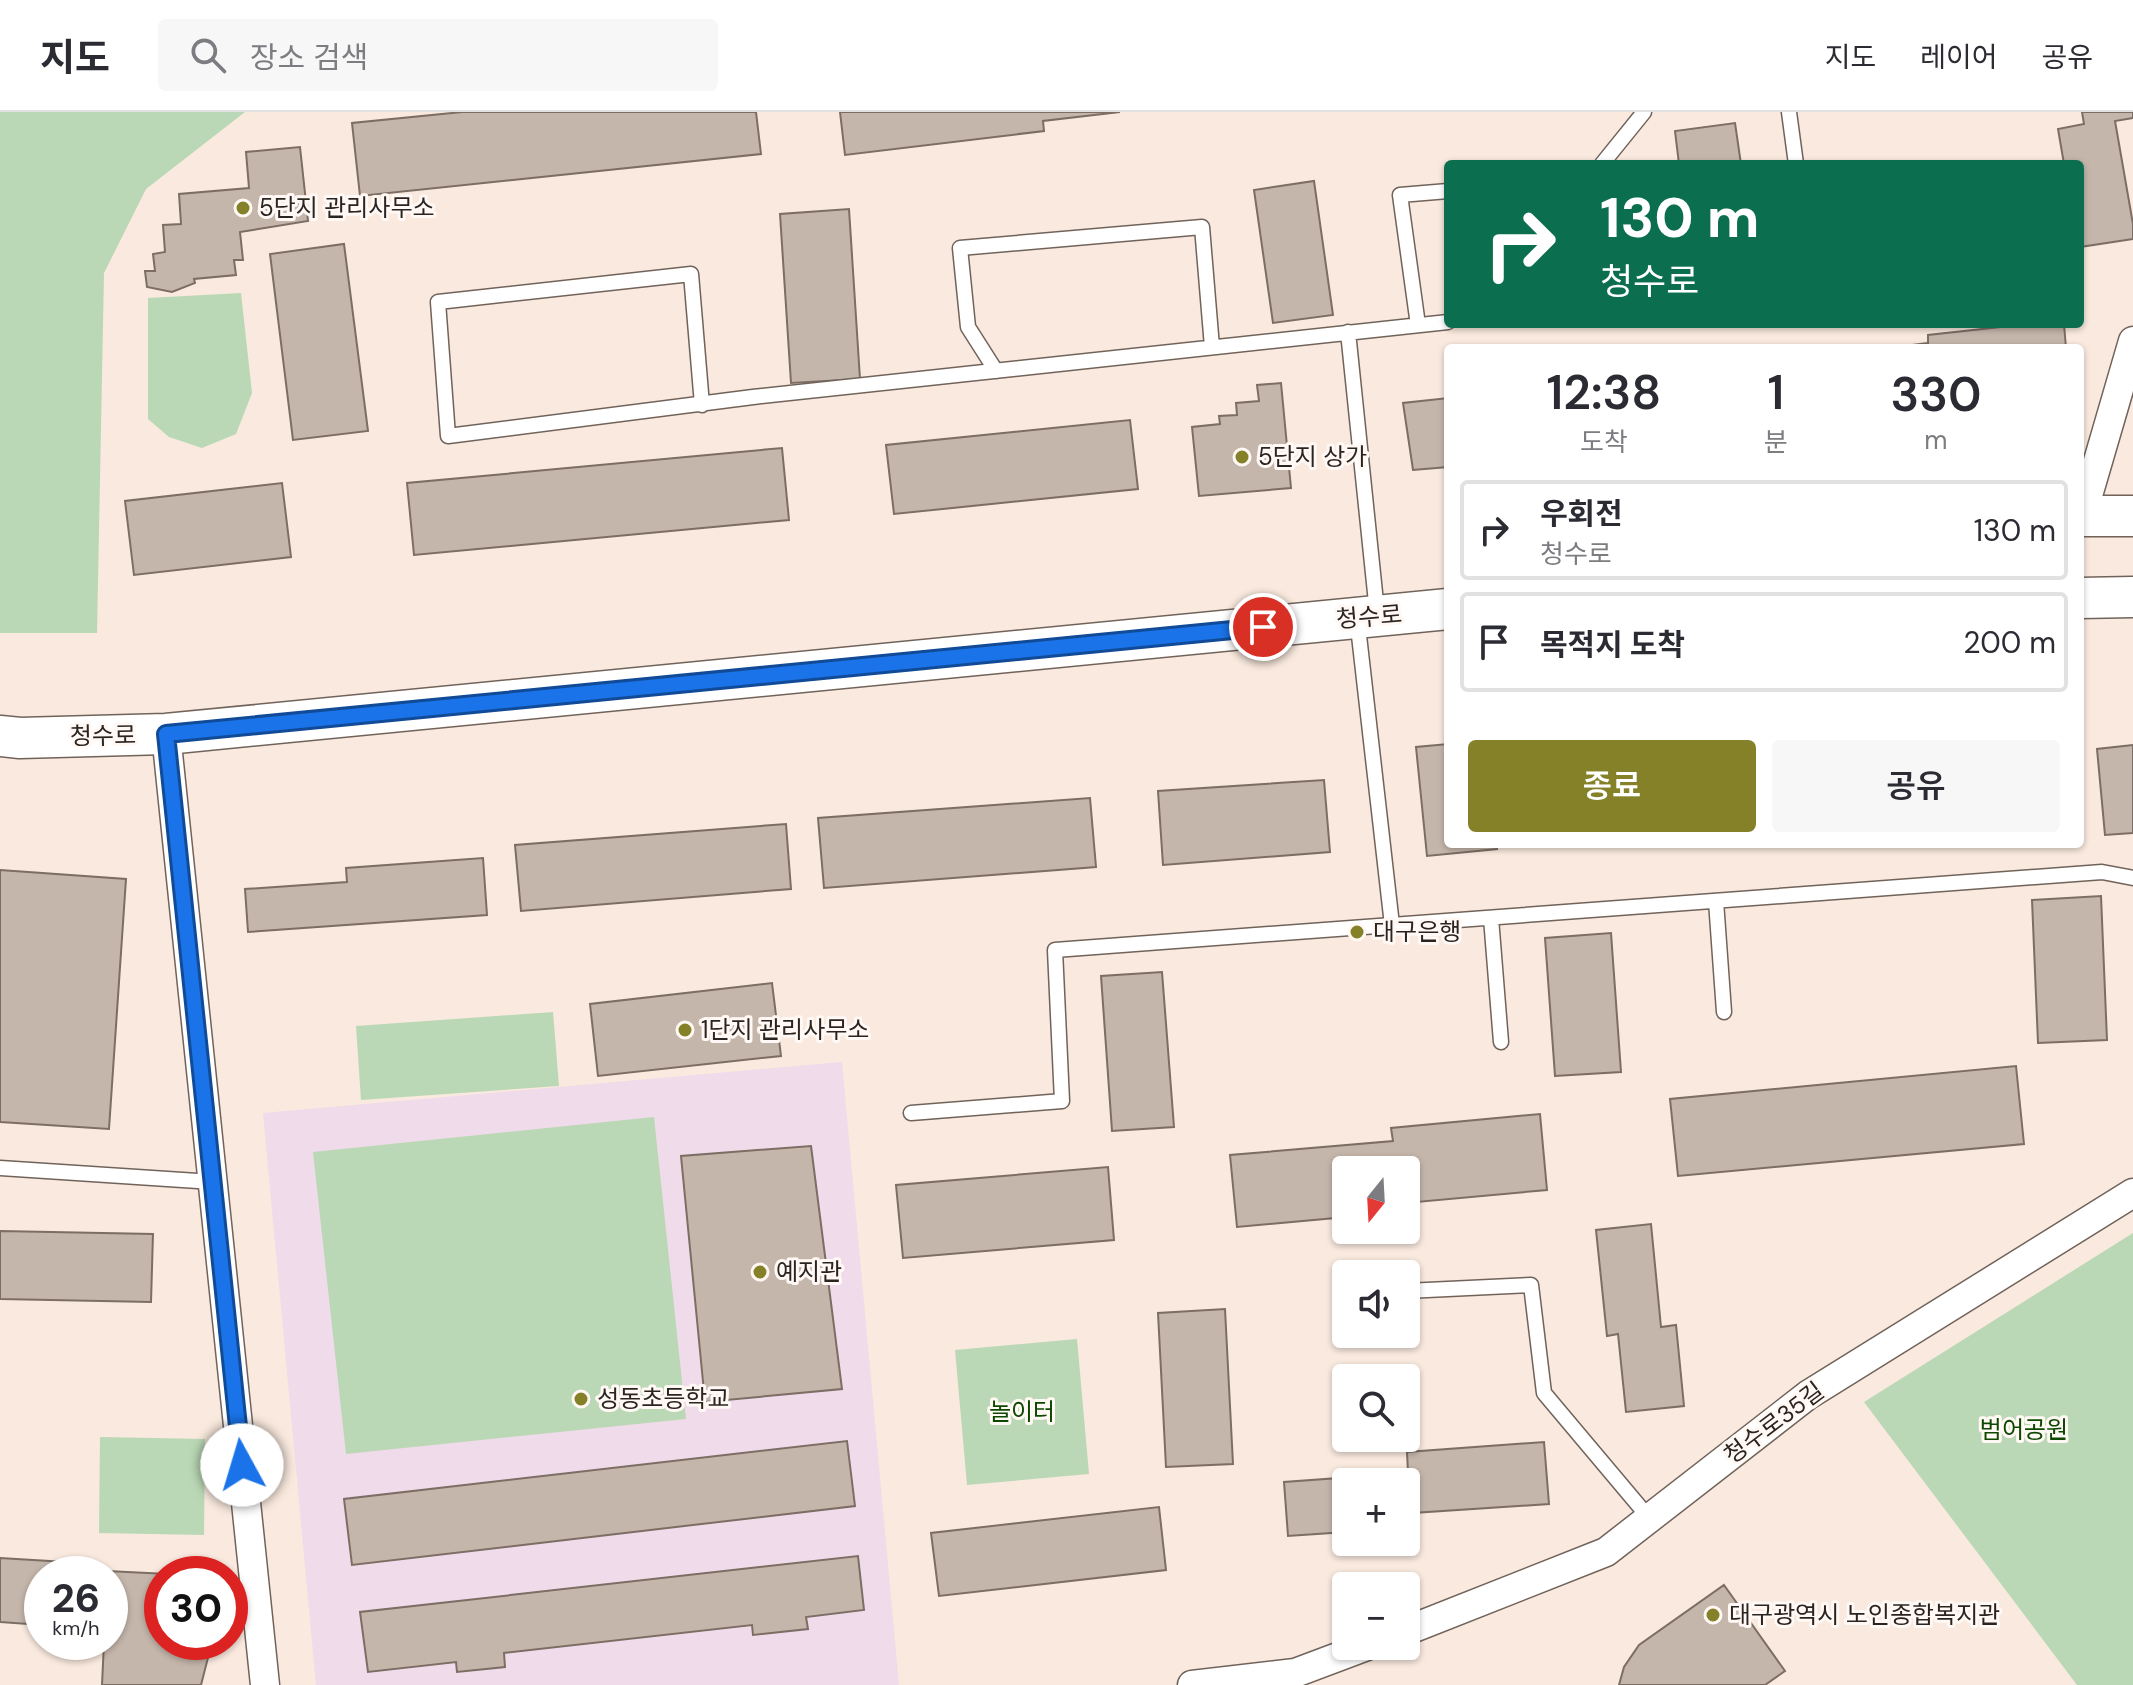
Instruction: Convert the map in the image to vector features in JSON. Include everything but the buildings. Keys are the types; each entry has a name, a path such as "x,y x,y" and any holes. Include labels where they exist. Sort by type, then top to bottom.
{"main road":[{"path":"2084,516 2133,516"},
{"path":"2084,598 2133,597"},
{"name":"청수로","path":"0,736 166,734 1444,609"}],"street":[{"path":"2084,506 2133,341"},
{"path":"166,734 265,1685"},
{"name":"청수로35길","path":"1420,1625 1606,1552 1808,1395 2133,1193"},
{"path":"1192,1685 1294,1681 1338,1660"}],"lane":[{"path":"1605,160 1644,112"},
{"path":"1789,112 1795,160"},
{"path":"1418,325 1400,195 1444,191"},
{"path":"996,371 968,327 960,248 1202,227 1212,347"},
{"path":"702,405 691,274 438,302 448,436 996,371 1444,322"},
{"path":"1348,332 1392,925"},
{"path":"911,1113 1062,1101 1055,950 2102,872 2133,878"},
{"path":"1716,901 1724,1012"},
{"path":"1491,918 1501,1042"},
{"path":"0,1168 213,1182"},
{"path":"1420,1290 1531,1285 1544,1393 1650,1519"}],"shaded area":[{"name":"성동초등학교","path":"842,1062 899,1685 316,1685 263,1113"}],"green space":[{"path":"0,112 245,112 146,189 104,273 97,633 0,633"},
{"path":"241,293 252,393 236,434 202,448 169,437 148,419 148,298"},
{"path":"553,1012 559,1086 361,1100 356,1026"},
{"path":"654,1117 686,1419 346,1454 313,1152"},
{"name":"범어공원","path":"2133,1233 2133,1685 2077,1685 1864,1402"},
{"name":"놀이터","path":"1077,1339 1089,1474 967,1485 955,1350"},
{"path":"100,1437 205,1439 204,1535 99,1533"}],"place":[{"name":"5단지 관리사무소","path":"243,208"},
{"name":"5단지 상가","path":"1242,457"},
{"name":"대구은행","path":"1357,932"},
{"name":"1단지 관리사무소","path":"685,1030"},
{"name":"예지관","path":"760,1272"},
{"name":"성동초등학교","path":"581,1399"},
{"name":"대구광역시 노인종합복지관","path":"1713,1615"}],"route":[{"path":"242,1465 166,734 1263,627"}]}
